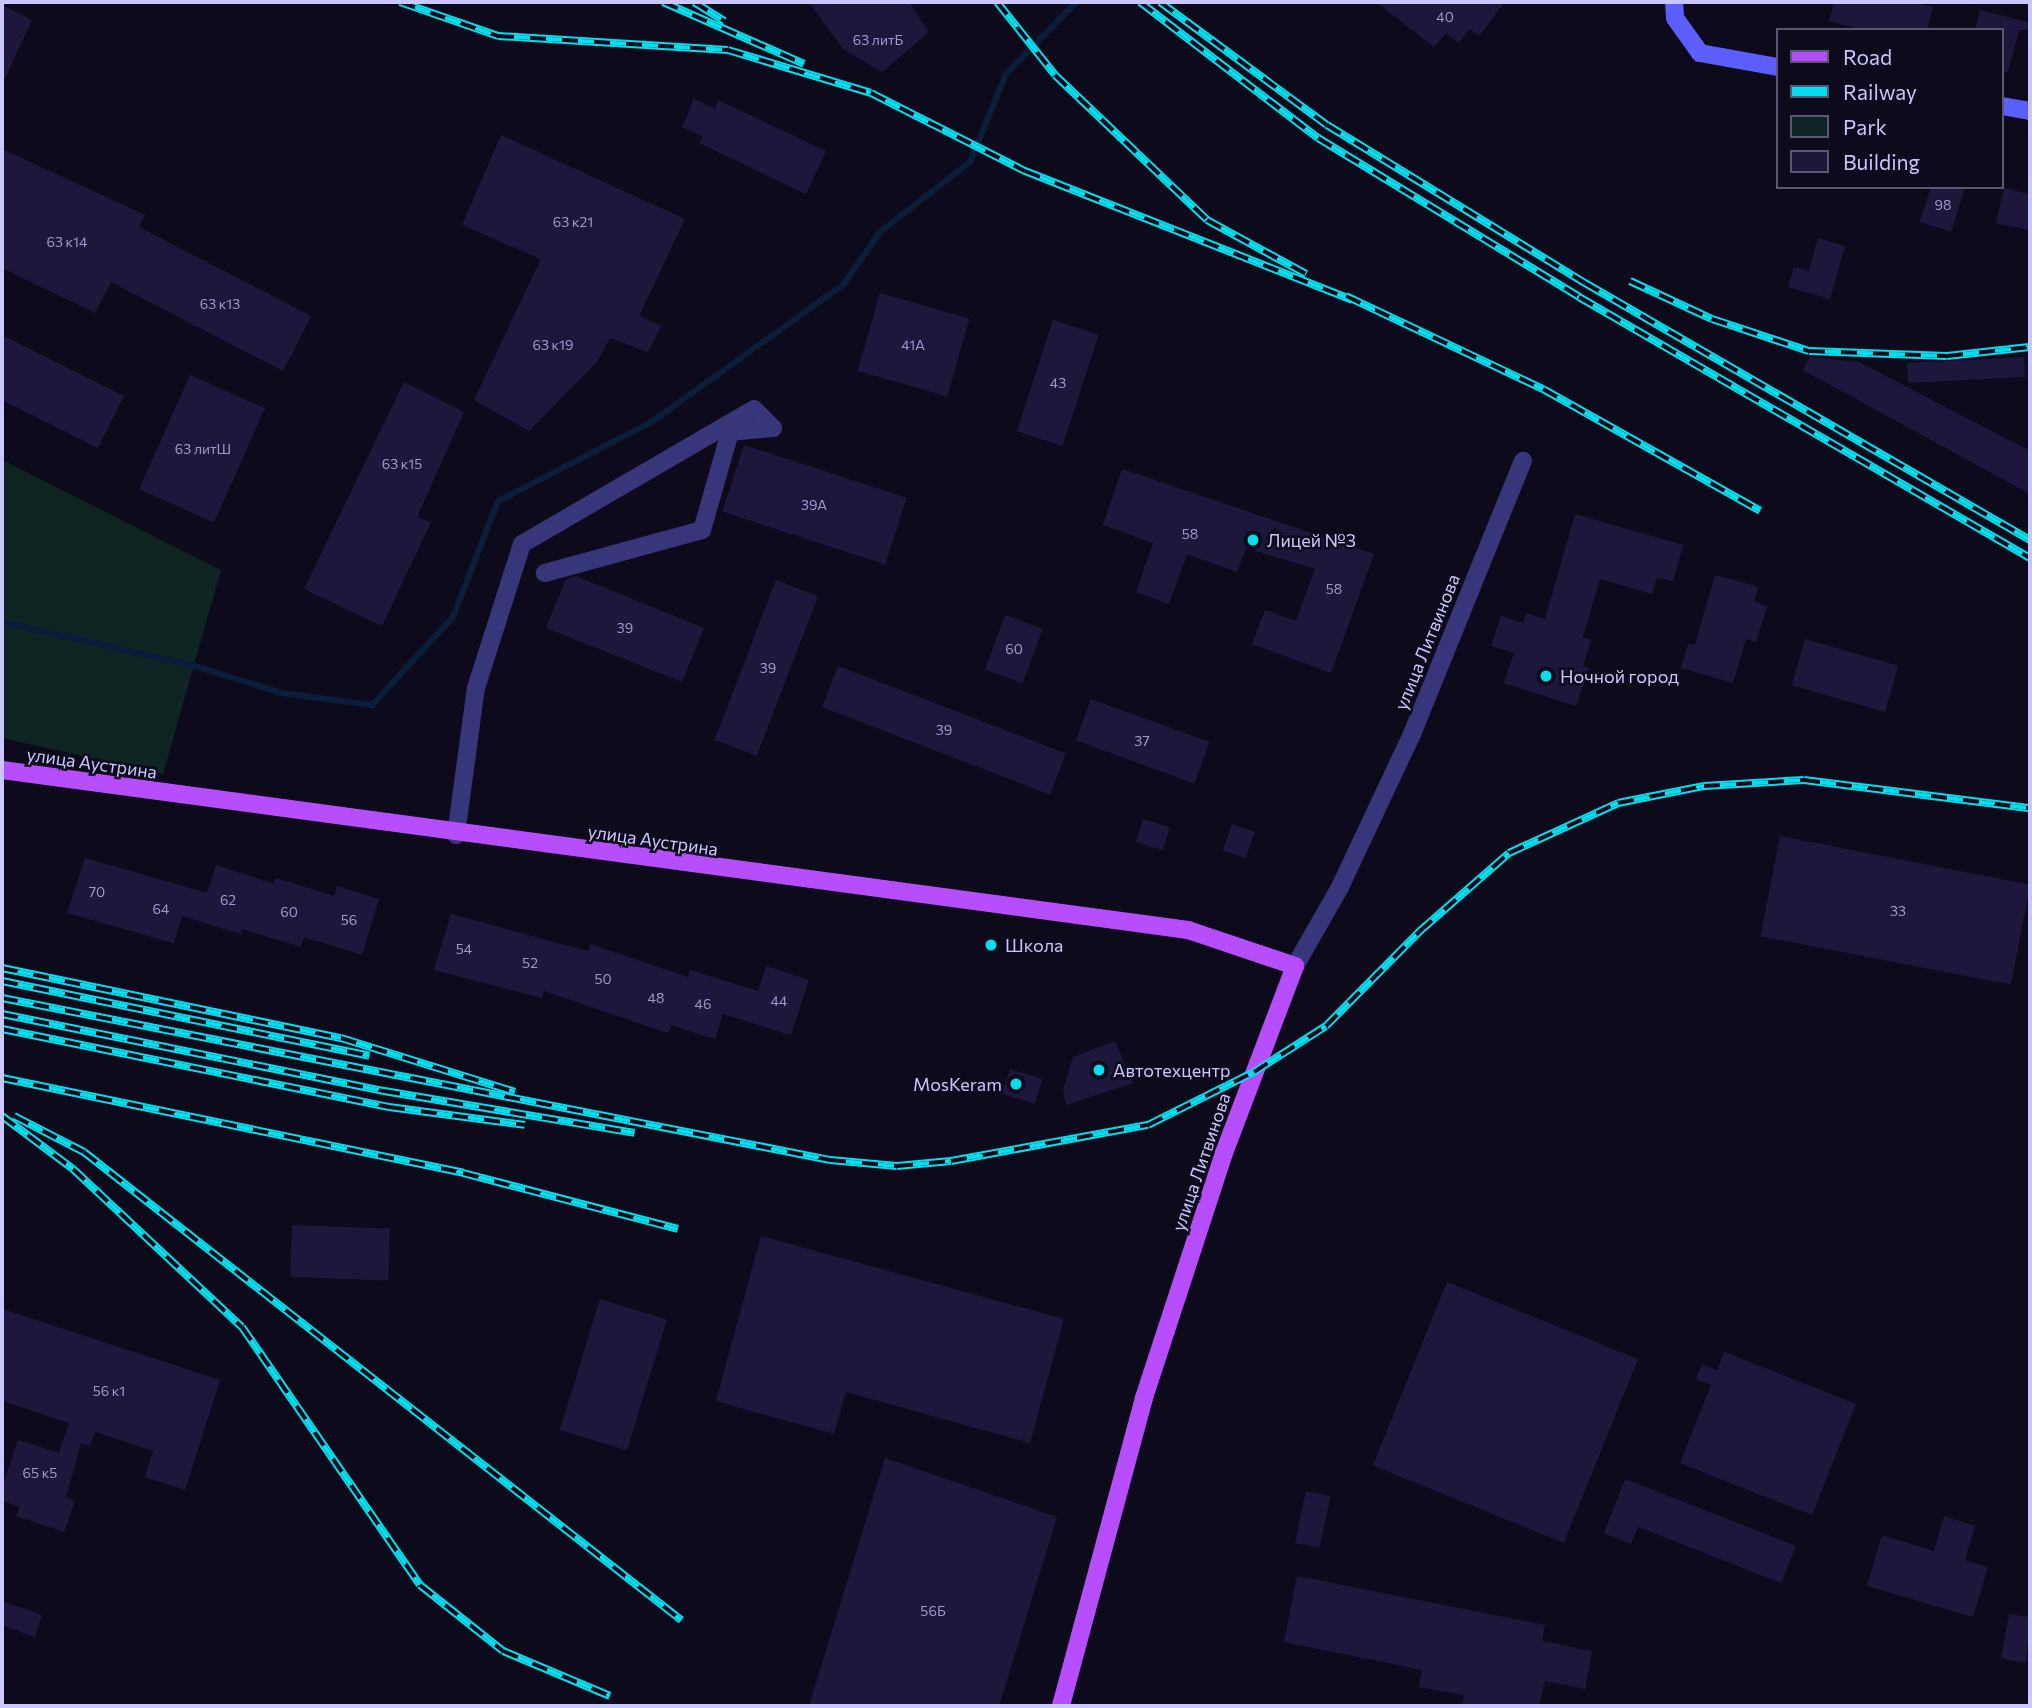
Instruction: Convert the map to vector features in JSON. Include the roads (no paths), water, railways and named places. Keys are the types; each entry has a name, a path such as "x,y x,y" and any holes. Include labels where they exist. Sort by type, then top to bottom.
{"main road":[{"path":"1675,10 1700,53 1776,67"},
{"path":"2004,106 2030,111"},
{"name":"улица Аустрина","path":"2,770 456,835 1188,930 1295,966"},
{"name":"улица Литвинова","path":"1061,1706 1144,1398 1224,1153 1295,966"}],"street":[{"path":"456,835 476,688 522,544 754,409 773,428 730,432 702,530 545,573"},
{"name":"улица Литвинова","path":"1295,966 1340,887 1412,734 1523,461"}],"waterway":[{"path":"2,622 195,666 281,693 372,705 453,617 498,501 650,423 843,285 880,232 970,162 1006,74 1076,2"}],"railway":[{"path":"400,2 498,36 728,50 871,93 1025,171 1353,300"},
{"path":"663,2 804,64"},
{"path":"694,2 725,21"},
{"path":"997,2 1055,75 1207,220 1306,274"},
{"path":"1140,2 1318,138 1579,297 2030,558"},
{"path":"1160,2 1327,125 1585,283 2030,540"},
{"path":"1630,281 1712,319 1809,351 1947,356 2030,347"},
{"path":"1346,296 1543,389 1760,511"},
{"path":"2,998 830,1160 897,1166 951,1161 1148,1125 1254,1072 1326,1026 1420,931 1509,853 1618,803 1704,786 1804,780 2030,808"},
{"path":"2,968 341,1038 515,1092"},
{"path":"2,981 369,1056"},
{"path":"2,1014 384,1091 634,1133"},
{"path":"2,1029 389,1107 525,1125"},
{"path":"2,1078 463,1173 678,1229"},
{"path":"2,1116 73,1169 242,1327 420,1585 503,1651 610,1696"},
{"path":"14,1116 84,1152 681,1620"}],"place":[{"name":"Лицей №3","path":"1253,540"},
{"name":"Ночной город","path":"1546,676"},
{"name":"Школа","path":"991,945"},
{"name":"Автотехцентр","path":"1099,1070"},
{"name":"MosKeram","path":"1016,1084"}]}
